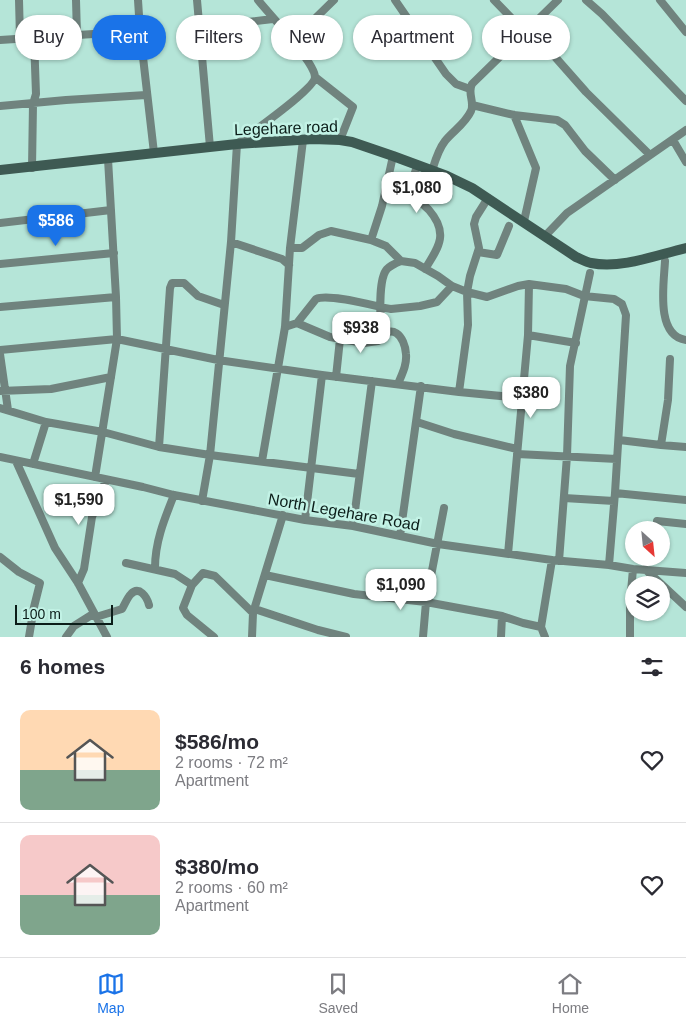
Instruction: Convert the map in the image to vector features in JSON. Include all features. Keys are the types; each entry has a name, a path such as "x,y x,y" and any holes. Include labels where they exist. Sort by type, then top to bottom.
{"main road":[{"name":"Legehare road","path":"0,170 32,168 237,144 340,140 352,142 393,156 472,188 546,235 576,257 591,263 612,264 666,256"},
{"path":"666,256 686,248"}],"street":[{"path":"19,0 19,15"},
{"path":"76,0 76,15"},
{"path":"138,0 139,15"},
{"path":"197,0 199,15"},
{"path":"258,0 271,16"},
{"path":"319,15 334,0"},
{"path":"395,0 446,74 456,84 470,89"},
{"path":"494,0 509,15"},
{"path":"543,15 558,0"},
{"path":"586,0 602,14 686,101"},
{"path":"660,0 686,32"},
{"path":"0,40 15,38"},
{"path":"32,168 32,104 36,94 35,60"},
{"path":"143,60 154,153"},
{"path":"203,60 210,147"},
{"path":"306,60 315,77 353,107 340,140"},
{"path":"432,171 444,142 472,109 470,89 472,84 497,60"},
{"path":"558,60 586,92 650,155"},
{"path":"202,501 210,455 231,242 237,144 305,92 315,77"},
{"path":"0,106 146,95"},
{"path":"472,105 514,115 557,120 565,125 585,151 615,180"},
{"path":"514,115 536,168 524,221"},
{"path":"546,235 567,214 686,130"},
{"path":"262,461 285,327 290,248 303,140"},
{"path":"673,140 686,162"},
{"path":"371,240 382,206 393,156"},
{"path":"95,478 116,339 116,297 108,159"},
{"path":"417,166 413,183 414,192 433,215 439,231 440,242 437,252 426,269"},
{"path":"459,392 468,325 470,276 479,243 474,224 476,217 488,198"},
{"path":"0,223 111,210"},
{"path":"478,252 497,256 509,226"},
{"path":"290,248 302,248 319,235 331,230 371,240 386,246 401,261"},
{"path":"231,242 282,259 289,265"},
{"path":"0,264 114,253"},
{"path":"666,256 664,312 666,323 674,336 686,340"},
{"path":"381,336 384,274 388,268 401,261 415,263 452,286 487,296 530,284 614,299 622,304 626,315 619,440 608,565"},
{"path":"545,637 541,627 555,560 564,498 570,366 590,273"},
{"path":"159,446 169,294 172,283 184,283 198,296 224,305"},
{"path":"508,554 528,335 530,284"},
{"path":"285,327 297,323 316,299 320,297 331,297 400,309 436,302 452,286"},
{"path":"0,308 116,297"},
{"path":"297,323 330,338 373,343 378,341 386,331 389,330 396,334 404,344 406,354 404,370 398,384"},
{"path":"528,335 576,343"},
{"path":"336,376 340,338"},
{"path":"0,350 116,339 218,360 322,375 522,398"},
{"path":"0,354 4,409 46,422 103,432 159,446 210,455 359,474"},
{"path":"661,446 668,400 670,359"},
{"path":"305,520 322,375"},
{"path":"3,391 51,389 111,377"},
{"path":"353,526 372,381"},
{"path":"400,536 417,422 420,386"},
{"path":"34,464 46,422"},
{"path":"417,422 517,452 617,459"},
{"path":"619,440 661,446 686,447"},
{"name":"North Legehare Road","path":"0,457 202,501 305,520 353,526 438,544 633,569 686,572"},
{"path":"16,461 55,548 78,584 107,637"},
{"path":"78,584 84,570 92,517 106,480"},
{"path":"155,568 155,555 161,528 174,495"},
{"path":"564,498 614,497 686,500"},
{"path":"423,637 426,602 444,508"},
{"path":"252,637 254,611 283,515"},
{"path":"670,522 686,524"},
{"path":"0,557 19,572 40,583 29,637"},
{"path":"126,563 175,574 192,585"},
{"path":"630,637 633,569"},
{"path":"645,570 686,607"},
{"path":"214,637 187,615 183,608 192,585 203,573 215,576 254,611 346,637"},
{"path":"265,575 354,594 426,602 502,616 541,627"},
{"path":"66,637 74,626 95,615 122,609 131,593 136,591 146,596 149,604"},
{"path":"501,637 502,616"}]}
